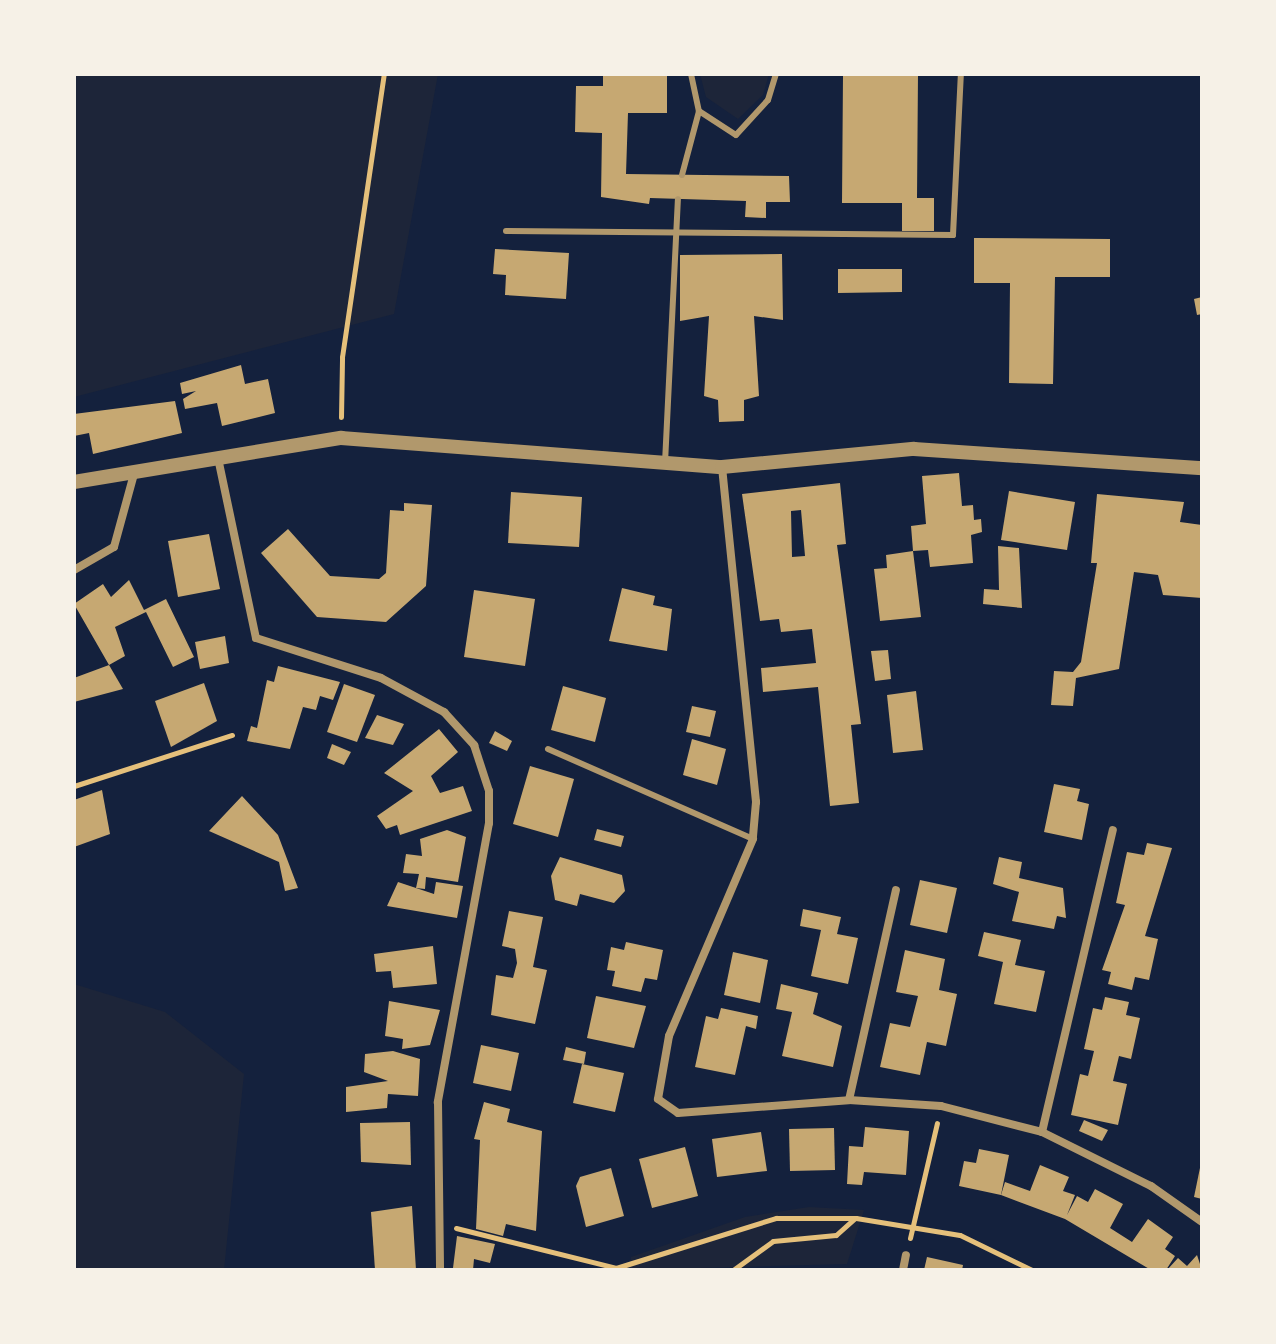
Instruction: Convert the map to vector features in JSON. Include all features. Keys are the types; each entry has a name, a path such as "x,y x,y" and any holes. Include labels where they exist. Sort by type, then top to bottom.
{"street":[{"path":"74,482 217,454 341,438 722,467 914,449 1201,468"},
{"path":"217,454 256,638 381,678 444,712 474,745 489,791 489,823 438,1102 440,1270"},
{"path":"722,467 756,802 753,839 669,1036 658,1099 678,1113 849,1100 941,1106 1042,1132 1151,1186 1202,1222"},
{"path":"74,570 114,547 135,469"},
{"path":"1042,1132 1113,830"},
{"path":"849,1100 896,890"},
{"path":"903,1270 906,1255"}],"lane":[{"path":"682,175 699,111 691,74"},
{"path":"699,111 736,135 768,100 776,74"},
{"path":"506,231 532,226 674,234 953,235 961,74"},
{"path":"665,463 678,199"},
{"path":"548,749 753,839"}],"path":[{"path":"341,438 342,357 384,74"},
{"path":"74,786 232,735"},
{"path":"913,1227 941,1106"},
{"path":"438,1223 606,1269 776,1218 856,1218 960,1235 1032,1270"},
{"path":"733,1270 773,1241 836,1235 856,1218"}],"shaded area":[{"path":"74,74 438,74 394,314 74,397"},
{"path":"700,74 769,74 763,95 738,119 706,97"},
{"path":"74,984 165,1012 244,1074 224,1270 74,1270"},
{"path":"809,1207 864,1210 847,1264 630,1270 631,1257 745,1217"}],"building":[{"path":"603,74 667,74 667,113 628,113 626,174 789,176 790,202 766,202 766,218 745,217 746,201 650,198 649,204 601,197 602,133 575,132 576,86 603,86"},
{"path":"843,74 918,74 917,198 934,198 934,231 902,231 902,203 842,203"},
{"path":"974,238 1110,239 1110,277 1055,277 1053,384 1009,383 1010,283 974,283"},
{"path":"495,249 569,253 566,299 505,295 506,275 493,274"},
{"path":"782,254 783,320 754,316 759,396 744,400 744,421 719,422 718,400 704,396 709,316 680,321 680,255"},
{"path":"838,269 902,269 902,292 838,293"},
{"path":"1202,297 1202,314 1197,315 1194,299"},
{"path":"241,365 245,384 268,379 275,413 222,426 217,403 185,409 183,399 196,391 182,394 180,383"},
{"path":"175,401 182,433 93,454 89,433 74,436 74,414"},
{"path":"959,473 962,506 973,505 974,520 981,519 982,532 971,535 973,563 930,567 928,550 913,551 911,526 926,524 922,476"},
{"path":"840,483 846,544 837,545 861,724 851,725 859,803 830,806 818,687 763,692 761,668 816,663 812,629 781,632 779,619 760,621 742,494","holes":["801,510 805,556 792,557 791,511"]},
{"path":"1009,491 1075,502 1067,550 1001,540"},
{"path":"511,492 582,497 579,547 508,543"},
{"path":"1097,494 1184,502 1180,522 1202,525 1202,598 1163,595 1158,575 1134,572 1119,669 1076,678 1073,706 1051,705 1054,671 1073,672 1081,662 1097,563 1091,563"},
{"path":"404,503 432,505 426,586 386,622 317,617 261,553 288,529 330,576 379,579 386,573 390,510 404,511"},
{"path":"209,534 220,589 178,597 168,541"},
{"path":"998,546 1019,548 1022,608 983,604 984,589 999,590"},
{"path":"913,551 921,617 880,621 874,569 887,568 886,555"},
{"path":"129,580 144,610 166,599 194,657 173,667 146,612 115,627 125,656 109,665 74,604 103,584 111,597"},
{"path":"622,588 655,596 653,605 672,609 667,651 609,641"},
{"path":"474,590 535,599 525,666 464,657"},
{"path":"225,636 229,663 200,669 195,642"},
{"path":"888,650 891,679 875,681 871,651"},
{"path":"109,665 123,689 74,702 74,678"},
{"path":"278,666 340,682 333,700 320,696 316,710 303,707 290,749 247,741 251,726 257,728 267,680 274,682"},
{"path":"204,683 217,721 171,747 155,701"},
{"path":"344,684 375,695 357,742 327,732"},
{"path":"563,686 606,698 595,742 551,730"},
{"path":"916,691 923,750 893,753 887,695"},
{"path":"692,706 716,711 710,737 686,732"},
{"path":"377,715 404,724 393,745 365,738"},
{"path":"439,729 458,752 431,776 440,793 463,786 472,811 400,835 397,825 386,829 377,816 413,791 384,773"},
{"path":"495,731 512,741 507,751 489,743"},
{"path":"692,739 726,749 717,785 683,775"},
{"path":"332,744 351,752 344,765 327,758"},
{"path":"530,766 574,779 558,837 513,824"},
{"path":"1054,784 1080,789 1077,801 1089,804 1082,840 1044,832"},
{"path":"102,790 110,834 74,847 74,800"},
{"path":"242,796 278,835 298,888 285,891 279,862 209,831"},
{"path":"597,829 624,836 621,847 594,840"},
{"path":"447,830 466,837 458,882 426,877 425,889 416,888 419,874 403,873 406,854 422,856 420,839"},
{"path":"1147,843 1172,848 1145,936 1158,939 1149,980 1135,977 1132,990 1108,984 1111,972 1102,970 1125,905 1116,903 1127,852 1144,855"},
{"path":"560,857 622,875 625,891 614,903 580,894 577,906 555,900 551,876"},
{"path":"999,857 1022,862 1019,878 1063,888 1066,918 1057,916 1054,929 1012,921 1019,892 993,884"},
{"path":"920,880 957,888 947,933 910,925"},
{"path":"398,882 434,894 436,882 463,886 457,918 387,906"},
{"path":"803,909 841,917 837,934 858,938 848,984 811,976 821,930 800,926"},
{"path":"509,911 543,917 533,967 547,970 535,1024 491,1015 496,975 513,978 517,963 515,949 502,946"},
{"path":"984,932 1021,940 1015,965 1045,971 1036,1012 994,1004 1003,962 978,956"},
{"path":"626,942 663,950 657,980 645,978 641,992 612,986 615,971 607,970 611,947 624,950"},
{"path":"433,946 437,984 393,988 391,971 376,972 374,954"},
{"path":"905,950 945,959 939,990 957,994 946,1046 927,1042 920,1075 880,1067 890,1023 910,1027 918,996 896,992"},
{"path":"733,952 768,960 760,1003 724,995"},
{"path":"781,984 818,993 813,1014 842,1026 833,1067 782,1056 792,1012 776,1009"},
{"path":"596,996 646,1006 634,1048 587,1038"},
{"path":"1105,997 1129,1002 1126,1015 1140,1018 1131,1059 1119,1056 1113,1081 1127,1084 1118,1125 1071,1115 1080,1074 1088,1076 1094,1051 1084,1049 1093,1008 1102,1010"},
{"path":"389,1001 440,1010 430,1045 402,1049 403,1039 385,1036"},
{"path":"721,1008 758,1016 756,1029 746,1026 735,1075 695,1067 706,1016 718,1019"},
{"path":"481,1045 519,1053 511,1091 473,1083"},
{"path":"566,1047 586,1052 584,1064 563,1060"},
{"path":"393,1051 420,1059 418,1096 388,1094 387,1108 346,1112 346,1087 388,1081 364,1072 365,1054"},
{"path":"582,1064 624,1073 615,1112 573,1103"},
{"path":"484,1102 510,1109 507,1122 542,1131 536,1231 506,1224 503,1236 476,1229 480,1140 474,1139"},
{"path":"1084,1120 1108,1130 1102,1141 1079,1131"},
{"path":"410,1122 411,1165 361,1162 360,1123"},
{"path":"865,1127 909,1131 906,1175 864,1172 862,1185 847,1184 849,1146 863,1147"},
{"path":"834,1128 835,1170 790,1171 789,1129"},
{"path":"761,1132 767,1171 717,1177 712,1139"},
{"path":"685,1147 698,1196 652,1208 639,1159"},
{"path":"979,1149 1009,1155 1001,1195 959,1186 964,1161 976,1163"},
{"path":"1202,1163 1202,1199 1194,1197"},
{"path":"1040,1165 1069,1177 1063,1191 1075,1195 1067,1215 1077,1196 1088,1202 1095,1189 1123,1204 1110,1228 1132,1242 1148,1219 1173,1237 1165,1249 1175,1256 1166,1270 1151,1270 1065,1219 1001,1195 1005,1182 1030,1191"},
{"path":"611,1168 624,1216 586,1227 576,1186 580,1177"},
{"path":"412,1206 416,1270 375,1270 371,1212"},
{"path":"457,1236 495,1244 490,1263 474,1259 473,1270 453,1268"},
{"path":"1197,1255 1202,1270 1167,1270 1178,1258 1187,1266"},
{"path":"927,1257 963,1265 962,1270 924,1270"}]}
